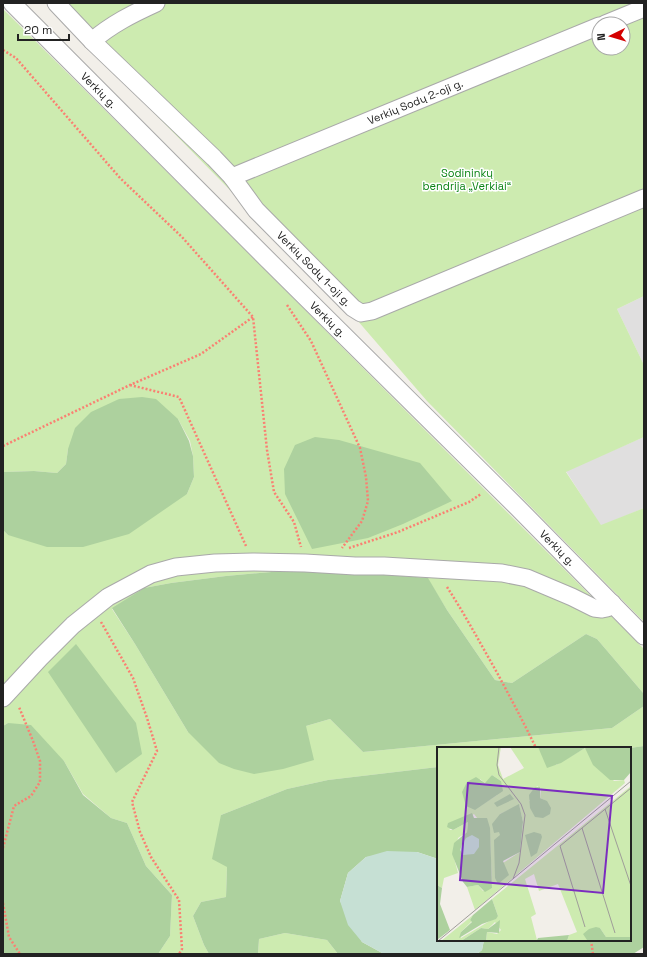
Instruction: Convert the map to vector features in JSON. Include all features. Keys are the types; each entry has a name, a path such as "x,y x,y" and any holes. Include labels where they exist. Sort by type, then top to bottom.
{"street":[{"name":"Verkių g.","path":"12,3 494,484 644,636"},
{"name":"Verkių Sodų 1-oji g.","path":"56,3 92,41 214,158 232,177 256,210 353,308 362,313 372,311 644,198"},
{"path":"92,41 119,21 156,3"},
{"path":"624,16 644,8"},
{"name":"Verkių Sodų 2-oji g.","path":"232,177 591,29"},
{"path":"6,695 40,658 68,631 108,597 151,574 176,567 215,563 253,562 384,566 502,573 526,578 594,608 606,608 612,603"}],"path":[{"path":"3,50 16,58 120,178 182,237 253,317 266,450 274,492 294,522 305,563"},
{"path":"287,304 311,341 360,448 366,476 368,501 362,521 341,550 398,532 469,502 494,484"},
{"path":"3,446 130,385 201,354 253,317"},
{"path":"130,385 179,397 253,562"},
{"path":"446,587 458,603 536,747"},
{"path":"94,608 133,678 147,718 156,751 132,802 140,832 150,857 179,900 182,949 179,954"},
{"path":"3,848 14,806 31,796 40,782 40,762 33,741 18,705 6,695"},
{"path":"3,904 9,937 20,954"},
{"path":"591,941 593,954"}],"shaded area":[{"path":"644,296 644,365 617,309"},
{"path":"644,437 644,508 601,526 566,471"}],"green space":[{"name":"Sodininkų bendrija „Verkiai“","path":"46,3 644,3 644,296 617,309 644,365 644,437 566,472 601,525 644,508 644,622 427,401 351,313"},
{"path":"3,9 644,649 644,694 597,639 586,634 512,683 495,680 427,578 353,572 283,571 226,576 144,588 112,609 188,732 306,726 330,719 363,752 612,728 644,706 644,746 631,748 437,747 437,767 328,780 287,789 221,815 227,867 226,897 201,902 193,916 209,954 158,954 170,936 172,895 146,866 127,823 111,818 83,794 64,761 8,723 3,726 3,530 8,535 187,494 194,477 193,456 190,441 178,419 68,449 66,464 57,473 34,471 3,472"},
{"path":"142,397 156,399 178,419 189,441 193,456 194,477 187,494 129,534 83,547 47,547 8,535 3,530 3,472 34,471 57,473 66,464 68,449 75,428 91,412 119,399"},
{"path":"315,437 339,440 420,463 452,501 403,524 368,538 312,549 285,494 284,469 295,445"},
{"path":"283,571 353,572 428,578 447,610 495,680 512,683 586,634 597,639 644,694 644,706 612,728 363,752 330,719 306,726 314,760 283,769 254,774 234,769 219,763 188,732 112,608 144,588 226,576"},
{"path":"76,644 136,723 142,754 116,773 48,672"},
{"path":"8,723 31,725 64,761 83,795 111,818 127,823 146,866 172,895 170,936 158,954 3,954 3,726"},
{"path":"644,746 644,947 633,954 477,954 482,950 484,941 631,941 631,748"},
{"path":"437,767 437,859 417,852 366,857 348,873 340,901 362,942 384,954 338,954 327,940 285,933 259,939 258,954 209,954 193,916 201,902 226,897 227,867 212,859 221,815 287,789 328,780"},
{"path":"387,851 417,852 437,859 437,941 484,941 482,950 477,954 384,954 362,942 348,925 340,901 348,873 366,857"},
{"path":"285,933 327,940 338,954 258,954 259,939"}]}
